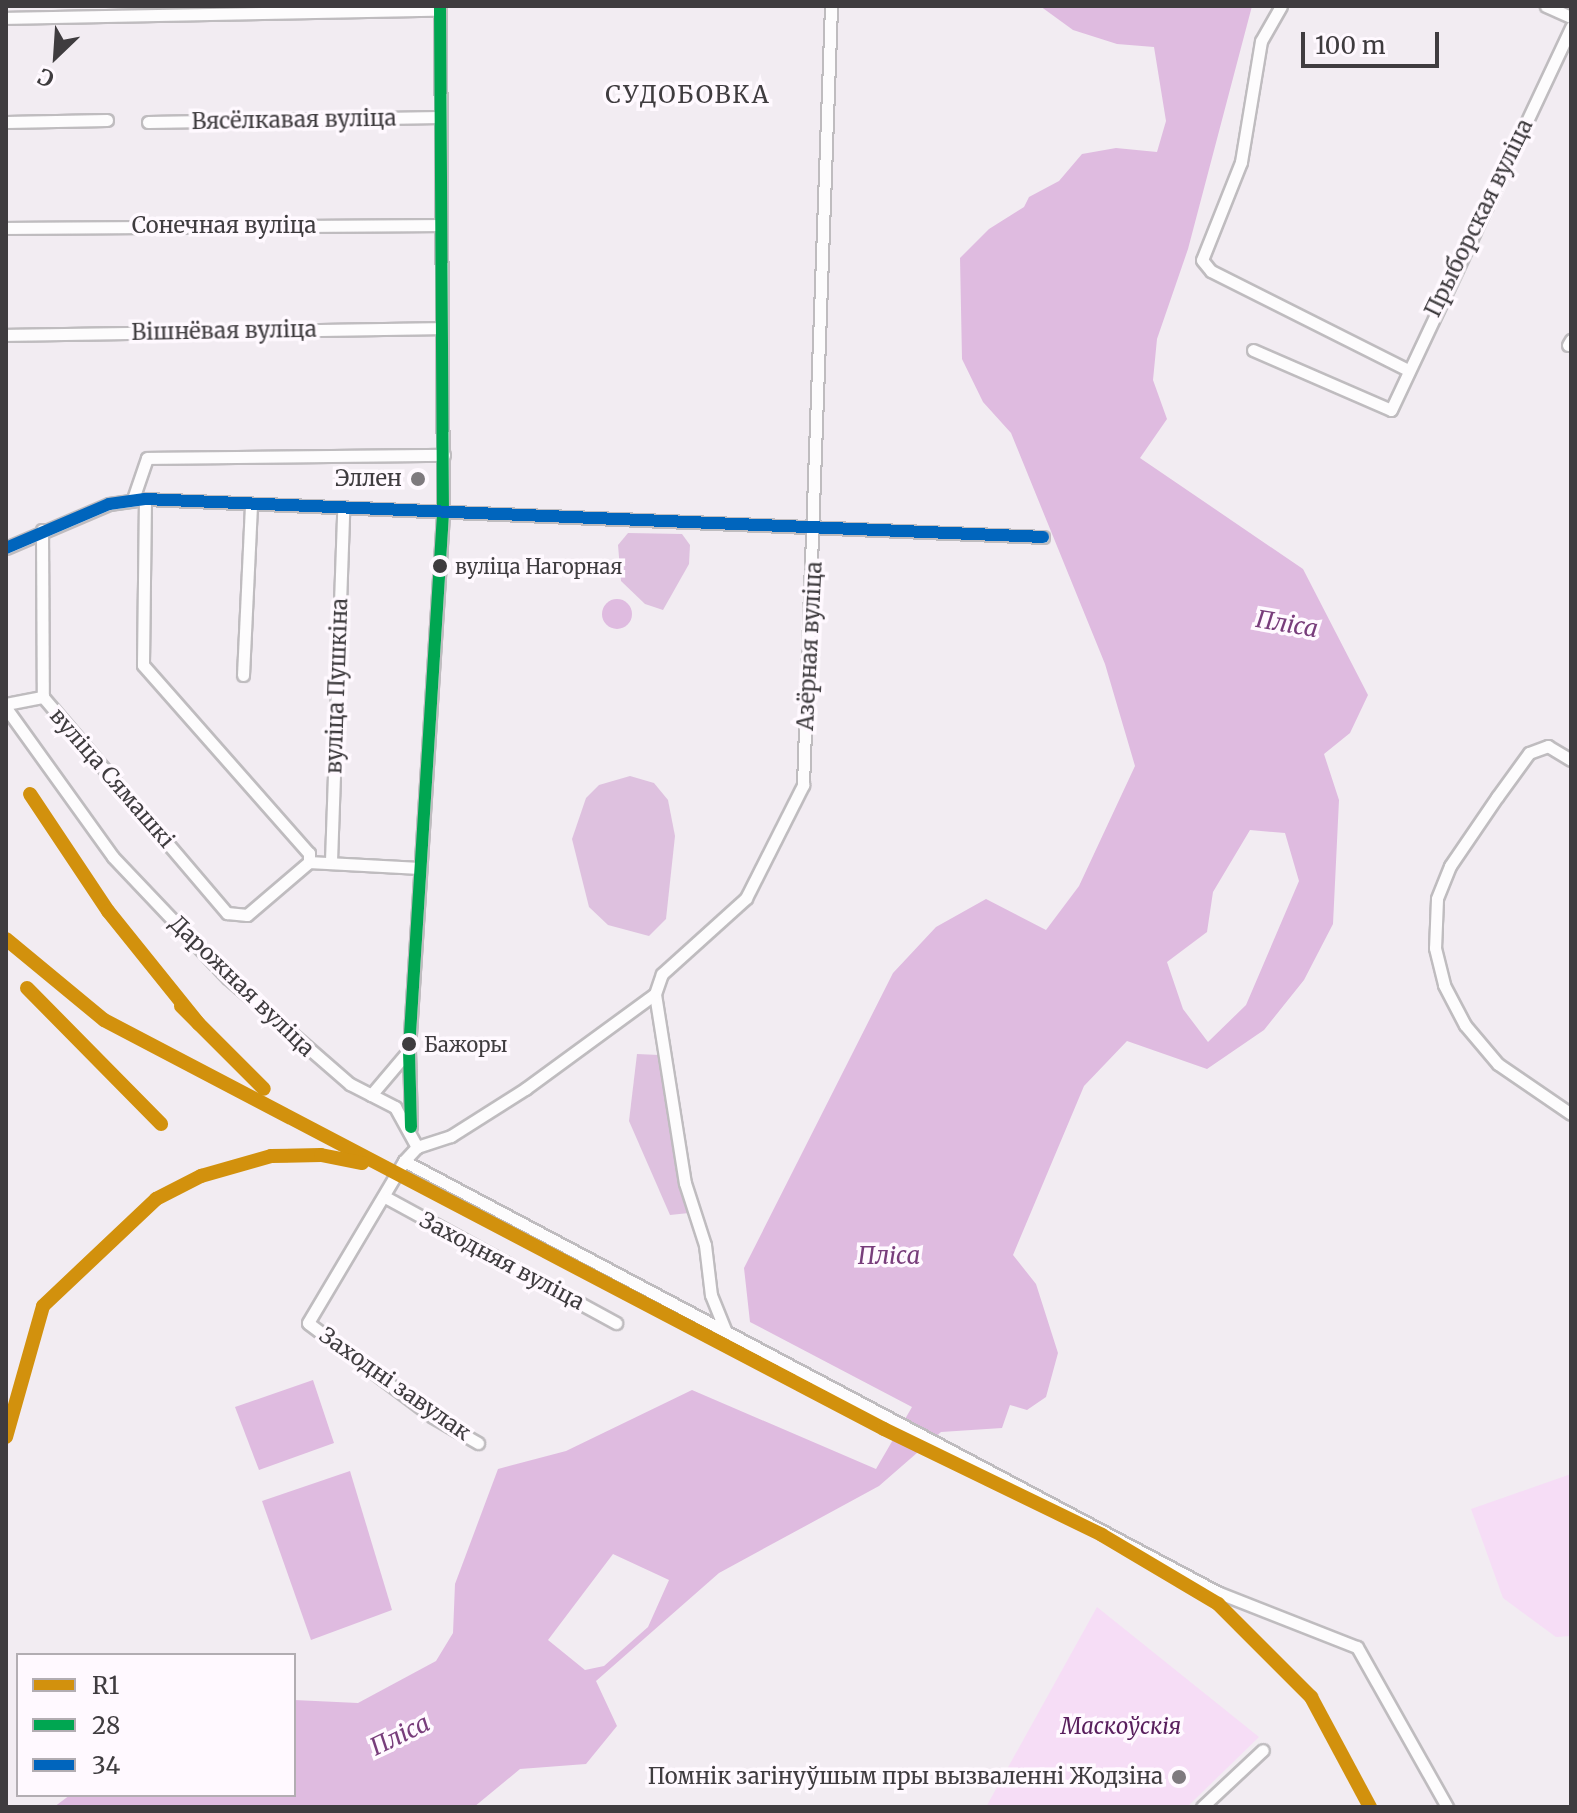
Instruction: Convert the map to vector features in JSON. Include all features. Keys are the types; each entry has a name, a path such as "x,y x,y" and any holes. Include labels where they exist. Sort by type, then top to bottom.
{"street":[{"name":"Азёрная вуліца","path":"417,1147 451,1136 525,1089 655,994 662,974 746,898 803,785 816,527 831,6"},
{"path":"1281,6 1261,41 1241,162 1202,260 1211,271 1406,369"},
{"path":"1546,6 1571,17"},
{"path":"6,18 440,8 443,514 409,1050 411,1127 417,1147 404,1161 725,1330 887,1421 1140,1546 1219,1593 1357,1647 1447,1807"},
{"name":"Прыборская вуліца","path":"1253,350 1391,410 1406,369 1571,27"},
{"name":"Вясёлкавая вуліца","path":"148,122 440,117"},
{"path":"6,122 107,120"},
{"name":"Сонечная вуліца","path":"6,228 441,225"},
{"name":"Вішнёвая вуліца","path":"6,335 442,328"},
{"path":"419,868 331,856 309,858 143,665 139,499 147,458 444,455"},
{"path":"6,548 42,530 139,499 343,511 1043,537"},
{"path":"243,675 251,507"},
{"name":"вуліца Пушкіна","path":"331,856 343,511"},
{"name":"вуліца Сямашкі","path":"42,530 43,697 227,913 247,915 309,858"},
{"path":"6,706 43,697"},
{"name":"Дарожная вуліца","path":"6,706 137,883 288,1035 371,1095 395,1107 411,1127"},
{"path":"1571,760 1548,746 1529,753 1450,866 1437,899 1435,948 1444,985 1465,1025 1498,1064 1571,1114"},
{"path":"655,994 685,1183 705,1245 711,1295 725,1330"},
{"path":"371,1095 409,1050"},
{"name":"Заходні завулак","path":"404,1161 387,1198 308,1323 433,1417 478,1443"},
{"name":"Заходняя вуліца","path":"387,1198 616,1323"},
{"path":"1202,1807 1263,1750"}],"green space":[{"path":"1571,1474 1571,1636 1556,1637 1503,1598 1471,1509"},
{"name":"Маскоўскія","path":"1097,1607 1259,1737 1187,1807 986,1807"}],"shaded area":[{"path":"628,533 682,534 690,545 689,564 663,610 645,604 621,581 618,545"},
{"path":"630,776 654,783 668,800 675,836 666,919 649,936 608,925 589,907 572,839 586,798 599,785"},
{"path":"637,1054 659,1055 689,1213 670,1215 629,1121"}],"water":[{"name":"Пліса","path":"1040,6 1252,6 1188,249 1157,339 1153,380 1167,419 1140,458 1303,569 1368,695 1350,733 1324,754 1339,800 1333,924 1304,980 1264,1030 1207,1069 1127,1041 1084,1086 1013,1255 1036,1284 1058,1353 1046,1397 1027,1410 1010,1405 1002,1428 941,1432 879,1486 719,1573 596,1681 617,1726 586,1764 520,1769 474,1807 54,1807 67,1797 296,1797 296,1700 358,1703 436,1661 453,1633 455,1584 498,1469 566,1451 692,1390 876,1469 912,1407 750,1322 744,1268 893,973 936,927 986,899 1046,930 1079,886 1135,766 1105,664 1011,433 983,402 962,359 960,258 989,229 1024,207 1029,197 1059,181 1082,154 1116,148 1157,152 1166,121 1154,47 1117,44 1073,30","holes":["1250,830 1285,833 1299,881 1246,1005 1208,1042 1183,1009 1167,962 1207,932 1213,892","613,1554 669,1580 648,1627 604,1666 585,1670 548,1640"]},
{"path":"617,599 628,603 632,614 628,625 617,629 606,625 602,614 606,603"},
{"path":"313,1380 334,1443 259,1470 235,1407"},
{"path":"350,1471 392,1610 311,1640 262,1501"}],"transit line":[{"name":"28","path":"411,1127 409,1050 443,514 440,6"},
{"name":"34","path":"6,548 109,504 145,499 1043,537"},
{"name":"R1","path":"30,794 108,911 199,1024"},
{"name":"R1","path":"6,939 104,1020 884,1429 1102,1535 1218,1604 1311,1697 1370,1807"},
{"name":"R1","path":"27,988 161,1124"},
{"name":"R1","path":"181,1006 264,1089"},
{"name":"R1","path":"6,1437 43,1306 156,1199 201,1176 271,1156 321,1155 362,1163"}],"place":[{"name":"Эллен","path":"418,479"},
{"name":"вуліца Нагорная","path":"440,566"},
{"name":"Бажоры","path":"409,1044"},
{"name":"Помнік загінуўшым пры вызваленні Жодзіна","path":"1179,1777"}],"district":[{"name":"СУДОБОВКА","path":"688,95"}]}
